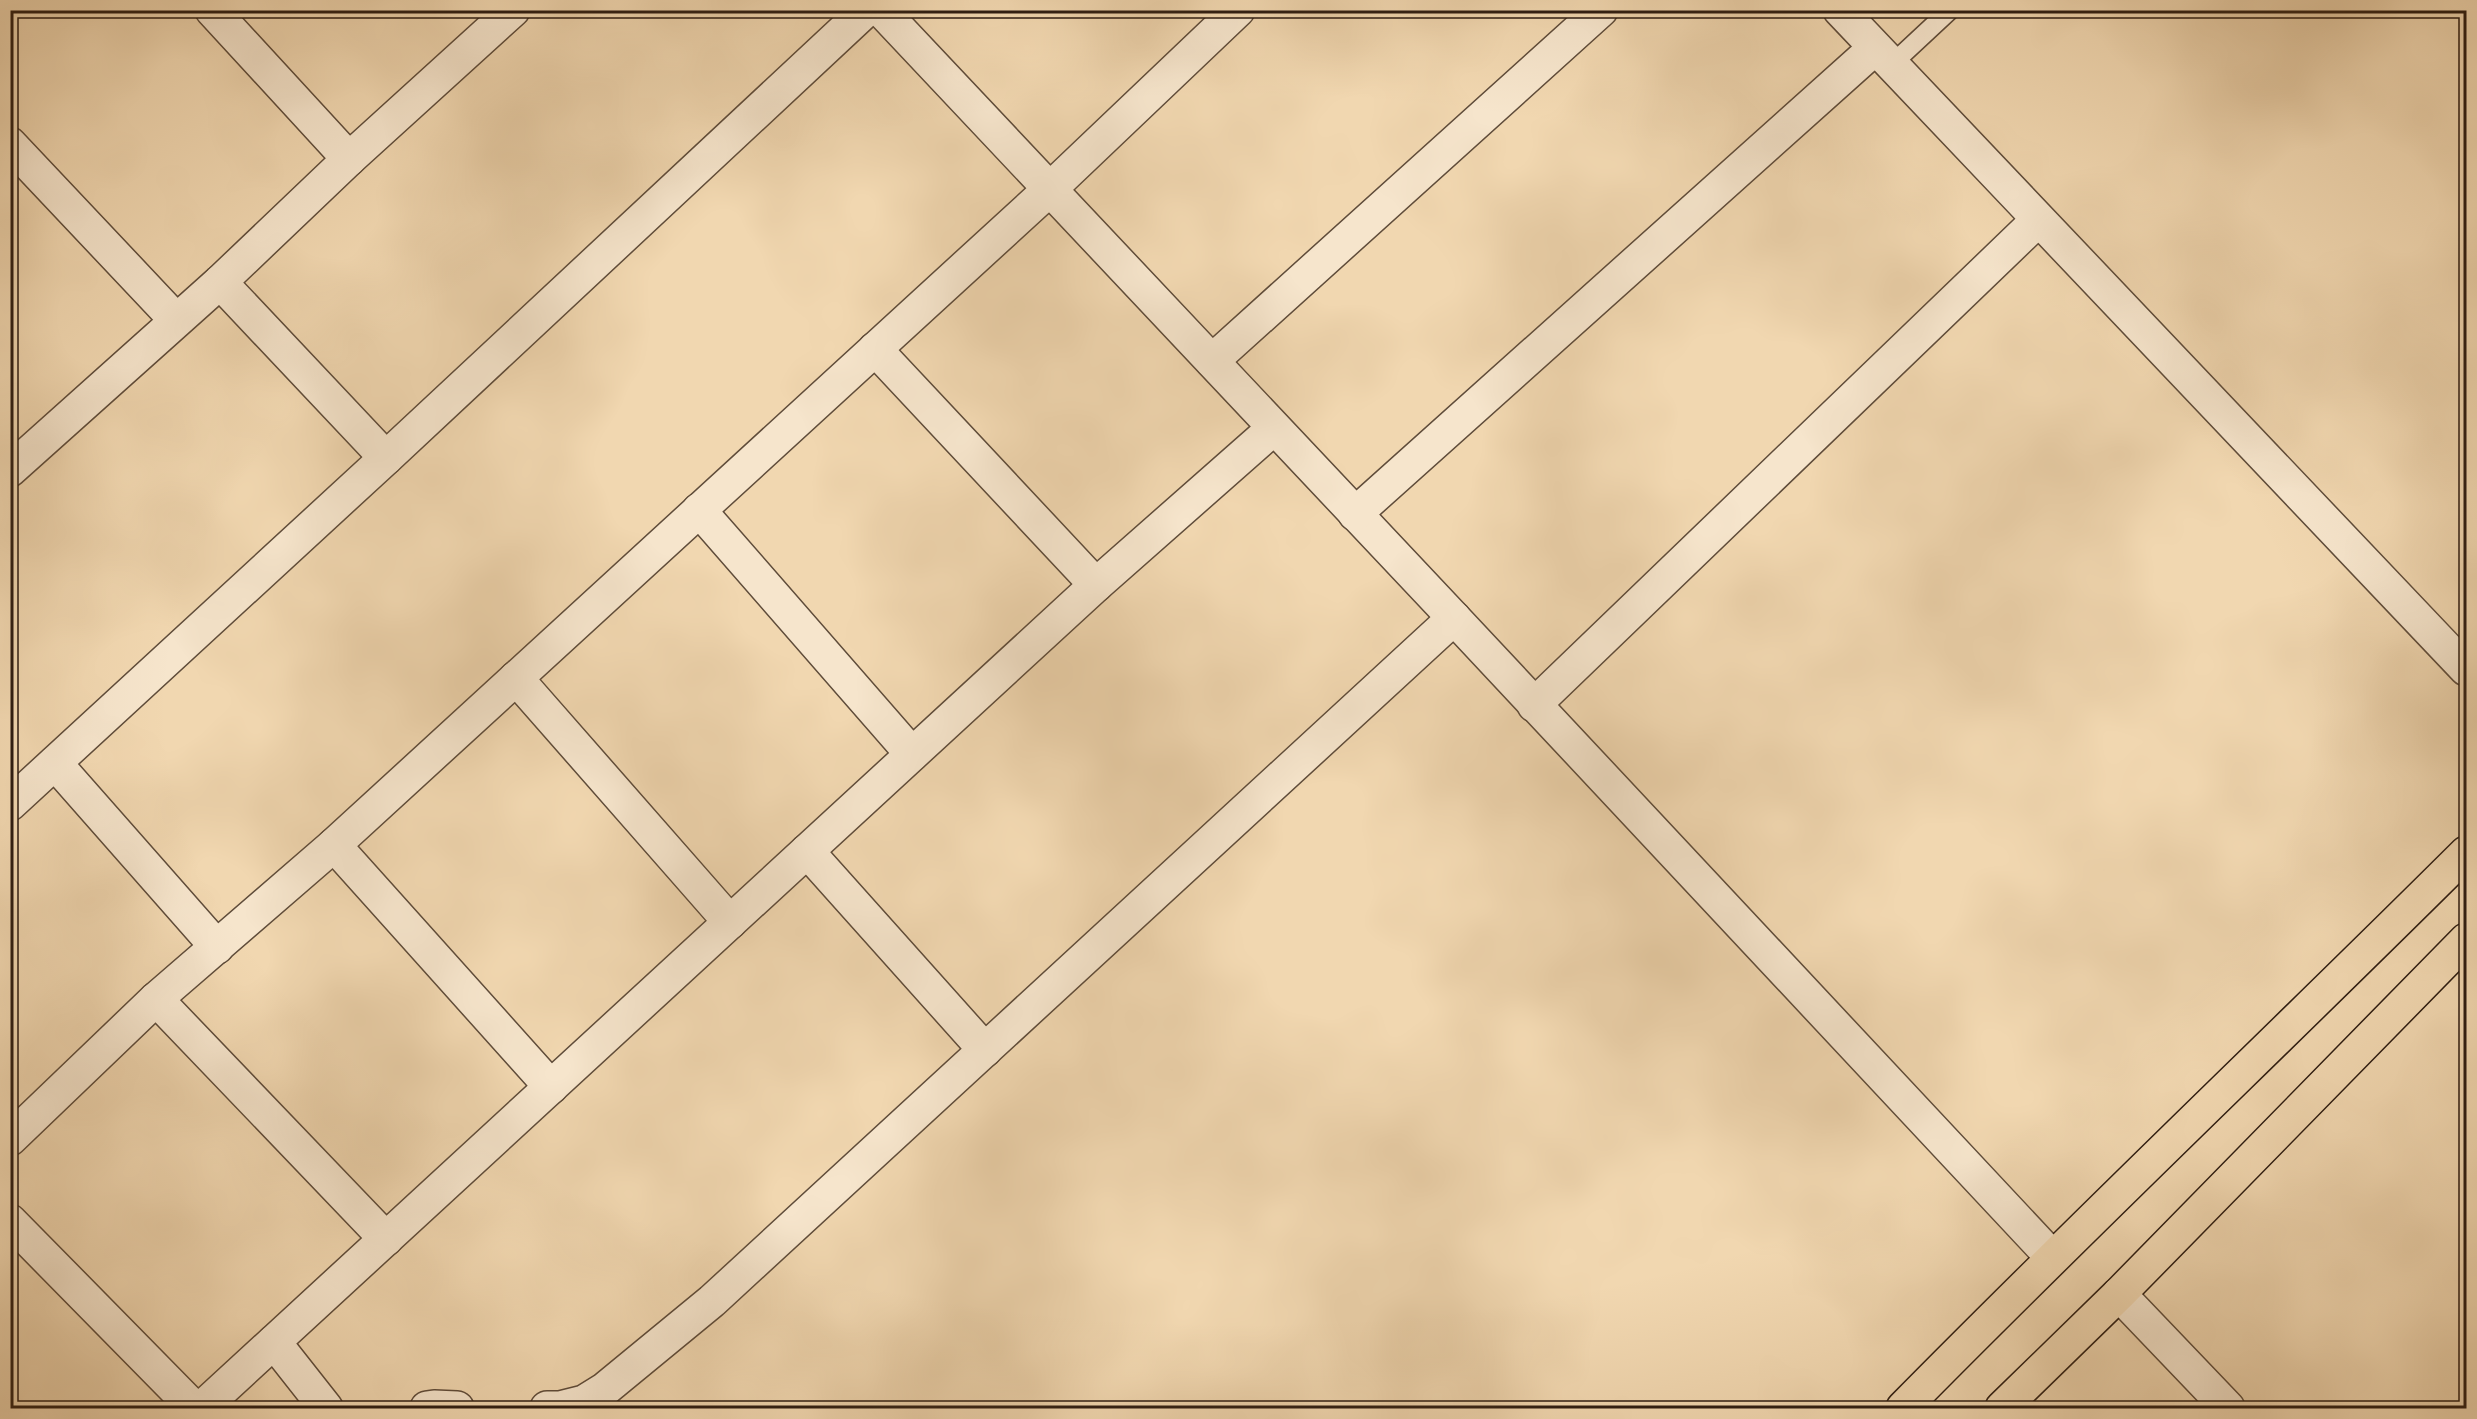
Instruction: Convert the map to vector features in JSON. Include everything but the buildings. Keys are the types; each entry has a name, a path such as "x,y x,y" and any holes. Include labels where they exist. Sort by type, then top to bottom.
{"main road":[{"path":"1903,1408 2052,1257 2266,1053 2466,853"},
{"path":"2002,1408 2119,1294 2466,940"}],"street":[{"path":"212,10 349,159"},
{"path":"10,470 220,282 349,159 513,10"},
{"path":"10,804 386,458 866,10"},
{"path":"881,10 2052,1257"},
{"path":"10,1139 156,999 334,845 1050,189 1238,10"},
{"path":"1212,361 1600,10"},
{"path":"1840,10 2038,220 2223,410 2466,669"},
{"path":"1355,513 1883,57"},
{"path":"10,144 176,320"},
{"path":"1534,705 2038,220"},
{"path":"220,282 386,458"},
{"path":"875,349 1096,585"},
{"path":"202,1408 1096,585 1274,428"},
{"path":"699,510 912,754"},
{"path":"547,1408 560,1408 584,1402 605,1389 712,1301 1454,618"},
{"path":"516,678 730,922"},
{"path":"55,763 217,947"},
{"path":"334,845 551,1087"},
{"path":"807,851 986,1050"},
{"path":"156,999 386,1239"},
{"path":"10,1221 194,1408"},
{"path":"2119,1294 2228,1408"},
{"path":"274,1342 326,1408"},
{"path":"427,1408 458,1408"}],"lane":[{"path":"1883,57 1950,10"}]}
